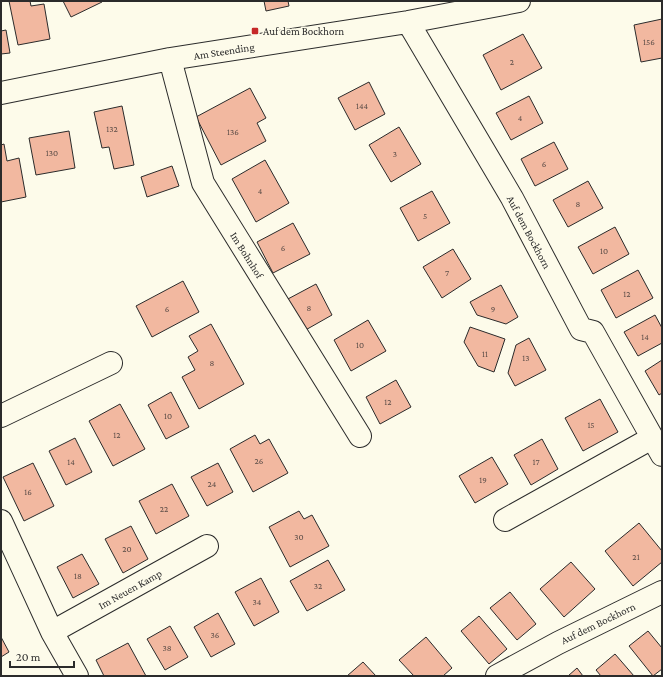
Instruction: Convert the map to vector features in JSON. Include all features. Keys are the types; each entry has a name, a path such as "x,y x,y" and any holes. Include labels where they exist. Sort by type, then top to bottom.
{"street":[{"name":"Am Steending","path":"1,93 170,59 408,22 519,1"},
{"name":"Auf dem Bockhorn","path":"408,22 512,198 580,329 593,332 657,446 505,520"},
{"name":"Im Bohnhof","path":"170,59 203,183 360,436"},
{"path":"1,416 111,363"},
{"path":"1,521 52,632 77,676"},
{"name":"Im Neuen Kamp","path":"52,632 208,546"},
{"name":"Auf dem Bockhorn","path":"496,676 558,643 662,592"}],"building":[{"path":"9,1 30,1 31,6 44,4 50,39 18,45"},
{"path":"63,1 102,1 102,2 71,17"},
{"path":"264,1 288,1 289,6 266,11"},
{"path":"662,19 662,58 641,62 634,25"},
{"path":"6,30 10,53 1,54 1,31"},
{"path":"523,34 542,68 501,90 483,55"},
{"path":"369,82 385,114 355,130 338,98"},
{"path":"250,88 266,118 257,123 266,141 221,165 196,117"},
{"path":"529,96 543,123 511,140 496,113"},
{"path":"122,106 134,165 114,169 109,147 102,148 94,112"},
{"path":"399,127 421,164 391,182 369,145"},
{"path":"69,131 75,168 36,175 29,138"},
{"path":"554,142 568,169 535,186 521,159"},
{"path":"4,144 7,161 19,158 26,197 1,202 1,145"},
{"path":"265,160 289,203 256,222 232,179"},
{"path":"172,166 179,186 147,197 141,177"},
{"path":"588,181 603,208 568,227 553,200"},
{"path":"432,191 450,223 418,241 400,208"},
{"path":"293,223 310,254 273,273 257,242"},
{"path":"615,227 629,254 593,274 578,247"},
{"path":"453,249 471,279 442,298 423,267"},
{"path":"638,270 653,298 616,318 601,290"},
{"path":"183,281 199,312 152,337 136,306"},
{"path":"316,284 332,315 302,332 286,300"},
{"path":"501,285 518,317 506,324 477,315 470,302"},
{"path":"655,315 662,328 662,343 638,356 624,332"},
{"path":"368,320 386,351 351,371 334,340"},
{"path":"211,324 244,384 199,409 182,377 195,370 188,357 198,351 189,336"},
{"path":"470,327 505,339 494,372 478,366 464,342"},
{"path":"529,338 546,370 515,386 508,373 516,345"},
{"path":"662,360 662,393 659,395 645,371"},
{"path":"396,380 411,407 380,424 366,397"},
{"path":"171,392 189,427 166,439 148,405"},
{"path":"600,399 618,432 583,451 565,418"},
{"path":"120,404 145,449 113,466 89,421"},
{"path":"255,435 260,444 269,439 288,473 253,492 230,449"},
{"path":"75,438 92,472 66,485 49,451"},
{"path":"542,439 558,469 531,485 514,455"},
{"path":"492,457 508,484 475,503 459,476"},
{"path":"33,463 54,506 24,521 3,477"},
{"path":"218,463 233,492 207,506 191,477"},
{"path":"172,484 189,516 156,534 139,501"},
{"path":"299,511 304,519 312,515 329,546 290,567 269,527"},
{"path":"639,523 662,551 662,562 633,586 605,551"},
{"path":"131,526 148,559 123,573 105,539"},
{"path":"82,554 99,584 73,598 57,567"},
{"path":"328,560 345,590 307,611 290,581"},
{"path":"571,562 595,589 564,617 540,589"},
{"path":"261,578 279,612 254,626 235,592"},
{"path":"510,592 536,624 517,640 490,608"},
{"path":"218,613 235,644 211,657 194,627"},
{"path":"479,616 507,649 489,664 461,631"},
{"path":"170,626 188,657 165,670 147,639"},
{"path":"648,631 662,648 662,669 653,676 629,646"},
{"path":"1,637 9,652 1,657"},
{"path":"426,637 452,668 443,676 414,676 399,660"},
{"path":"128,643 146,676 104,676 96,660"},
{"path":"615,654 634,676 601,676 596,670"},
{"path":"363,662 376,676 347,676"},
{"path":"577,668 583,676 568,676"}],"place":[{"name":"Auf dem Bockhorn","path":"255,31"}]}
